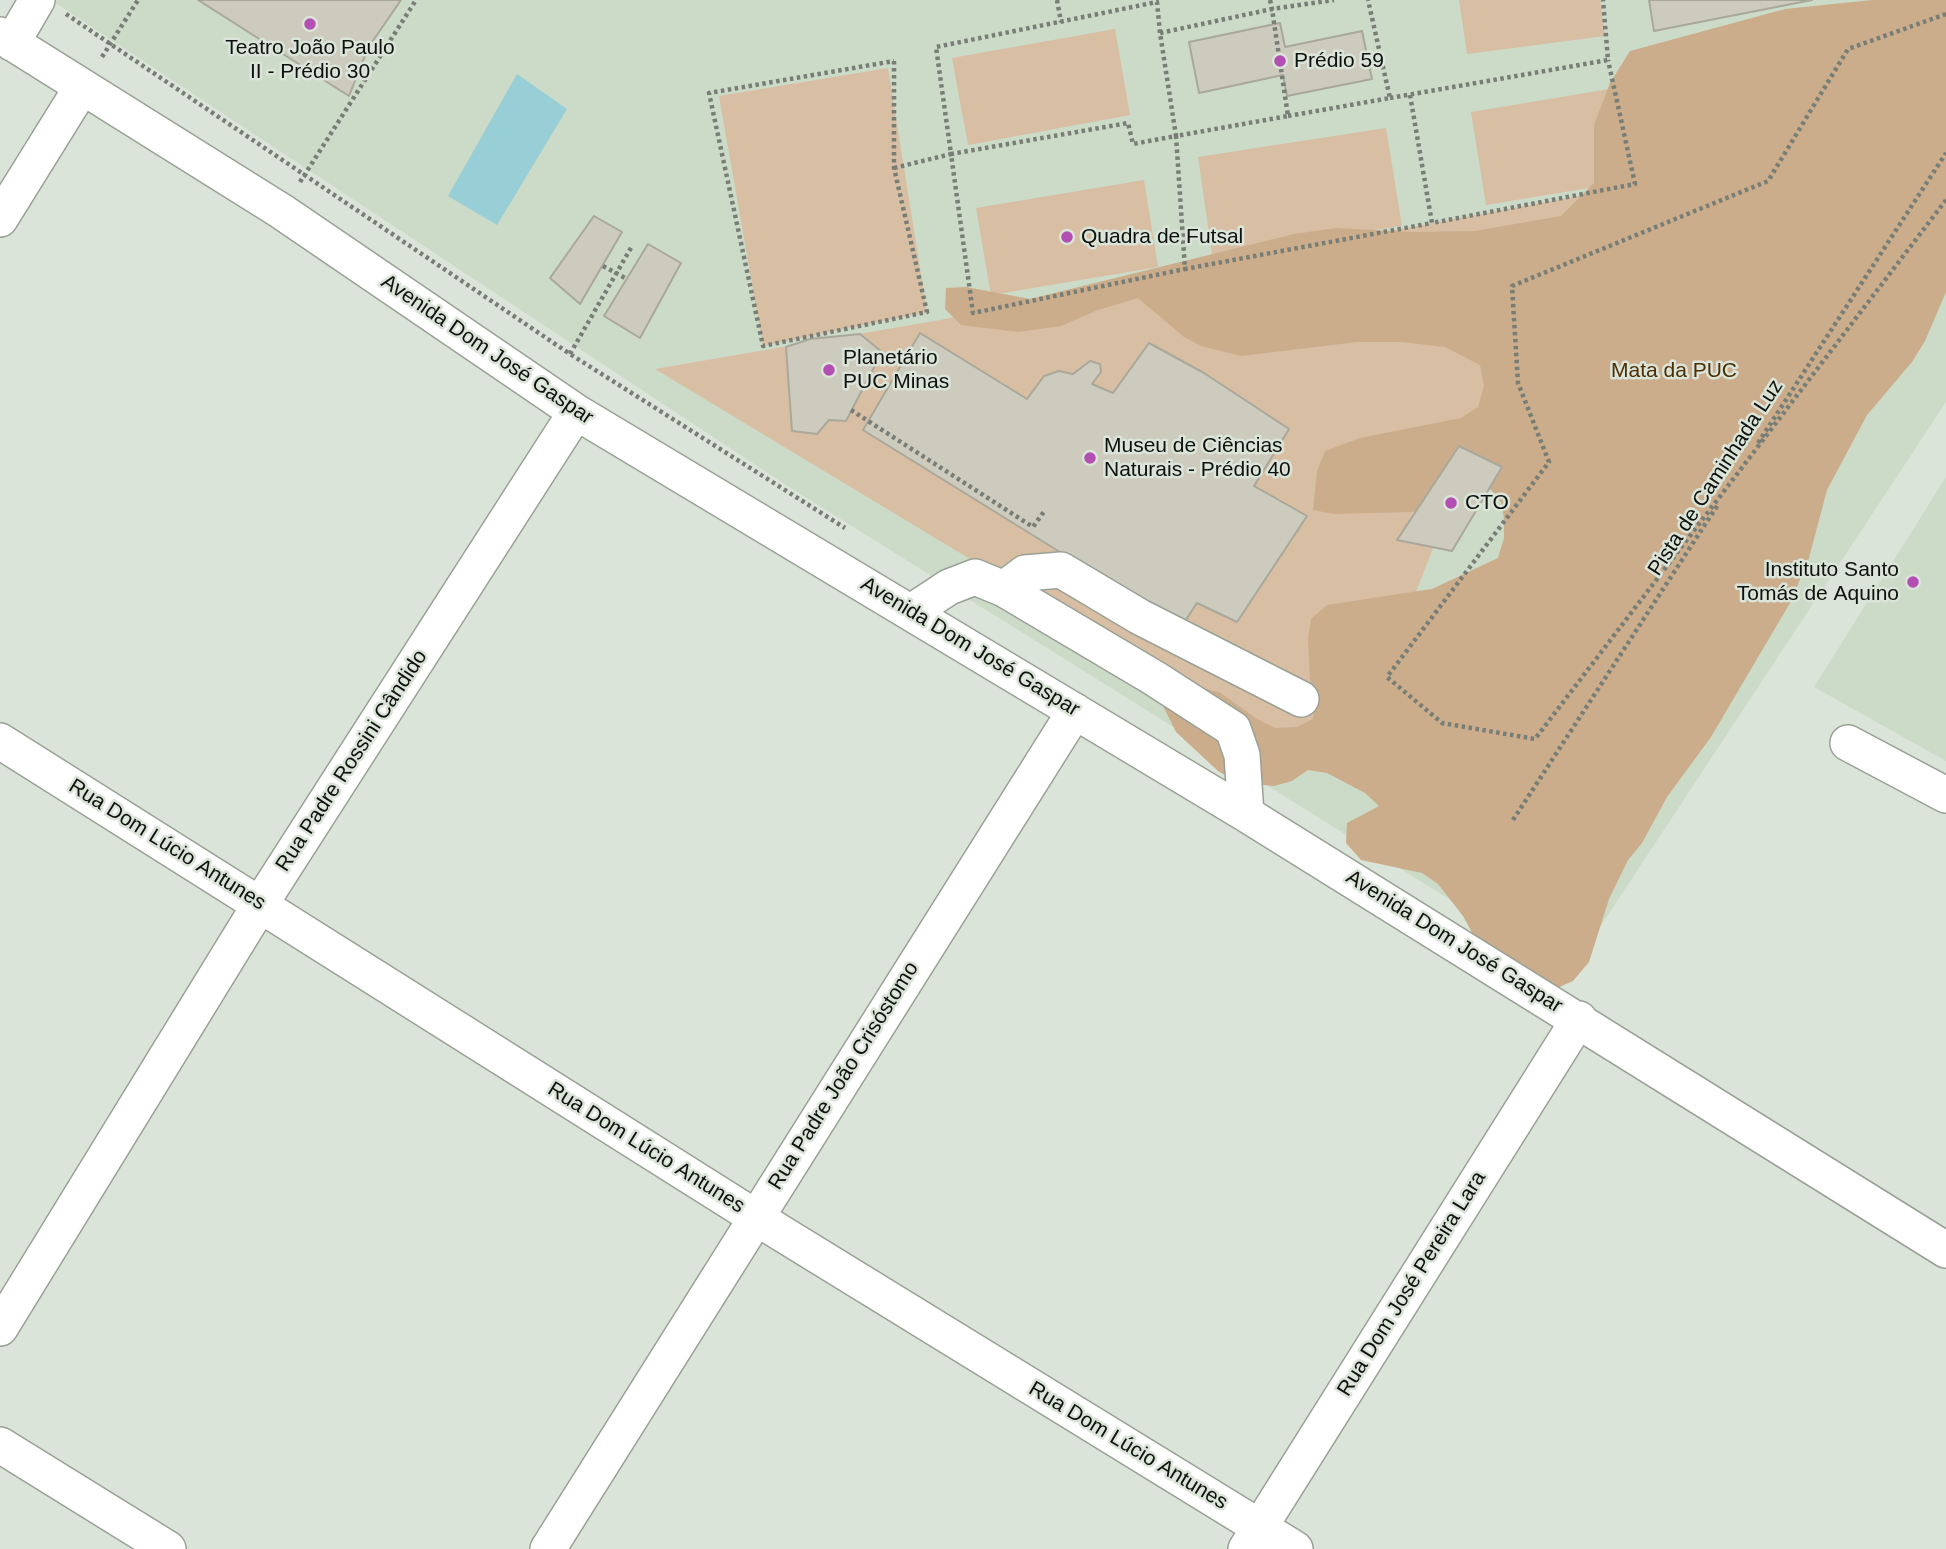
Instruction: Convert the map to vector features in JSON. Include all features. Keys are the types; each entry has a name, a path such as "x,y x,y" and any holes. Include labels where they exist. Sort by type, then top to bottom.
{"street":[{"path":"6,39 47,4"},
{"name":"Avenida Dom José Gaspar","path":"6,39 281,211 576,411 1246,814 1946,1250"},
{"path":"0,219 82,87"},
{"name":"Rua Padre Rossini Cândido","path":"0,1328 261,903 576,411"},
{"path":"1004,589 1025,573 1061,570 1140,617 1301,698"},
{"path":"911,612 949,587 975,577 1004,589 1233,729 1242,755 1246,814"},
{"name":"Rua Padre João Crisóstomo","path":"548,1549 1075,710"},
{"name":"Rua Dom Lúcio Antunes","path":"0,741 261,903 755,1217 1253,1538 1295,1549"},
{"path":"1848,743 1946,795"},
{"name":"Rua Dom José Pereira Lara","path":"1253,1538 1579,1019"},
{"path":"0,1445 168,1549"}],"path":[{"path":"82,87 138,0"},
{"path":"281,211 416,0"},
{"path":"1057,0 1060,22"},
{"path":"1270,0 1288,116"},
{"path":"1160,33 1272,9 1334,0"},
{"path":"1368,0 1390,98"},
{"path":"1185,269 1175,136 1157,2 936,47 973,313 1185,269 1635,184 1608,60 1603,0"},
{"path":"47,4 306,174 570,354 846,529"},
{"path":"1946,14 1847,49 1768,181 1513,286 1518,383 1549,462 1387,677 1442,723 1535,739 1946,200"},
{"path":"894,168 951,154 1128,123 1133,144 1608,60"},
{"path":"894,61 894,168 927,312 764,346 709,93 894,61"},
{"path":"1410,95 1432,223"},
{"name":"Pista de Caminhada Luz","path":"1513,820 1946,153"},
{"path":"570,354 632,246"},
{"path":"603,266 626,279"},
{"path":"850,410 1033,527 1045,510"}],"shaded area":[{"path":"51,0 1946,0 1946,402 1569,974 786,485"},
{"path":"1459,0 1600,0 1605,36 1467,54"},
{"path":"1115,29 1130,115 968,145 952,58"},
{"path":"888,68 927,312 763,346 719,96"},
{"path":"1609,89 1625,182 1486,205 1471,112"},
{"path":"1386,128 1402,226 1212,254 1198,157"},
{"name":"Quadra de Futsal","path":"1144,180 1158,267 991,295 976,208"},
{"path":"1600,192 1499,378 1416,592 1305,761 655,369 940,320 1185,269"},
{"name":"Instituto Santo Tomás de Aquino","path":"1946,477 1946,761 1814,687"}],"green space":[{"name":"Mata da PUC","path":"1872,0 1946,0 1946,292 1925,341 1912,362 1867,415 1827,490 1809,558 1790,603 1711,737 1667,797 1642,843 1628,860 1609,899 1589,962 1573,981 1555,989 1483,953 1463,916 1438,884 1422,873 1361,860 1346,843 1347,823 1379,806 1365,793 1327,773 1308,770 1292,781 1274,786 1236,782 1218,771 1176,732 1164,708 1161,684 1181,683 1219,692 1257,719 1275,728 1297,727 1313,719 1316,697 1310,680 1308,638 1311,619 1327,605 1432,589 1498,558 1504,538 1504,519 1501,502 1487,485 1433,508 1411,512 1333,514 1313,510 1317,471 1325,451 1360,438 1461,418 1478,407 1484,386 1480,365 1445,347 1402,342 1357,342 1241,356 1201,346 1184,337 1138,298 1098,310 1061,326 1018,332 961,325 945,309 946,288 966,287 1030,299 1294,234 1336,228 1410,232 1475,231 1561,216 1594,183 1594,125 1610,83 1630,51 1785,9"}],"water":[{"path":"517,74 567,109 497,225 448,196"}],"building":[{"name":"Teatro João Paulo II - Prédio 30","path":"198,0 401,0 368,48 349,96"},
{"path":"1649,0 1812,0 1654,31"},
{"name":"Prédio 59","path":"1280,23 1285,47 1362,31 1372,79 1287,96 1283,75 1199,93 1189,42"},
{"path":"594,216 622,232 580,304 550,278"},
{"path":"648,244 681,263 640,338 604,316"},
{"name":"Museu de Ciências Naturais - Prédio 40","path":"920,333 1027,399 1044,376 1059,371 1073,374 1090,361 1100,364 1101,372 1092,384 1113,393 1149,343 1204,373 1289,429 1254,486 1307,516 1237,622 1197,603 1181,627 863,430"},
{"name":"Planetário PUC Minas","path":"860,334 882,352 846,421 829,420 817,434 792,431 786,347 810,339"},
{"name":"CTO","path":"1459,446 1502,467 1452,551 1397,540"}],"place":[{"name":"Teatro João Paulo II - Prédio 30","path":"310,24"},
{"name":"Prédio 59","path":"1280,61"},
{"name":"Quadra de Futsal","path":"1067,237"},
{"name":"Planetário PUC Minas","path":"829,370"},
{"name":"Museu de Ciências Naturais - Prédio 40","path":"1090,458"},
{"name":"CTO","path":"1451,503"},
{"name":"Instituto Santo Tomás de Aquino","path":"1913,582"}]}
